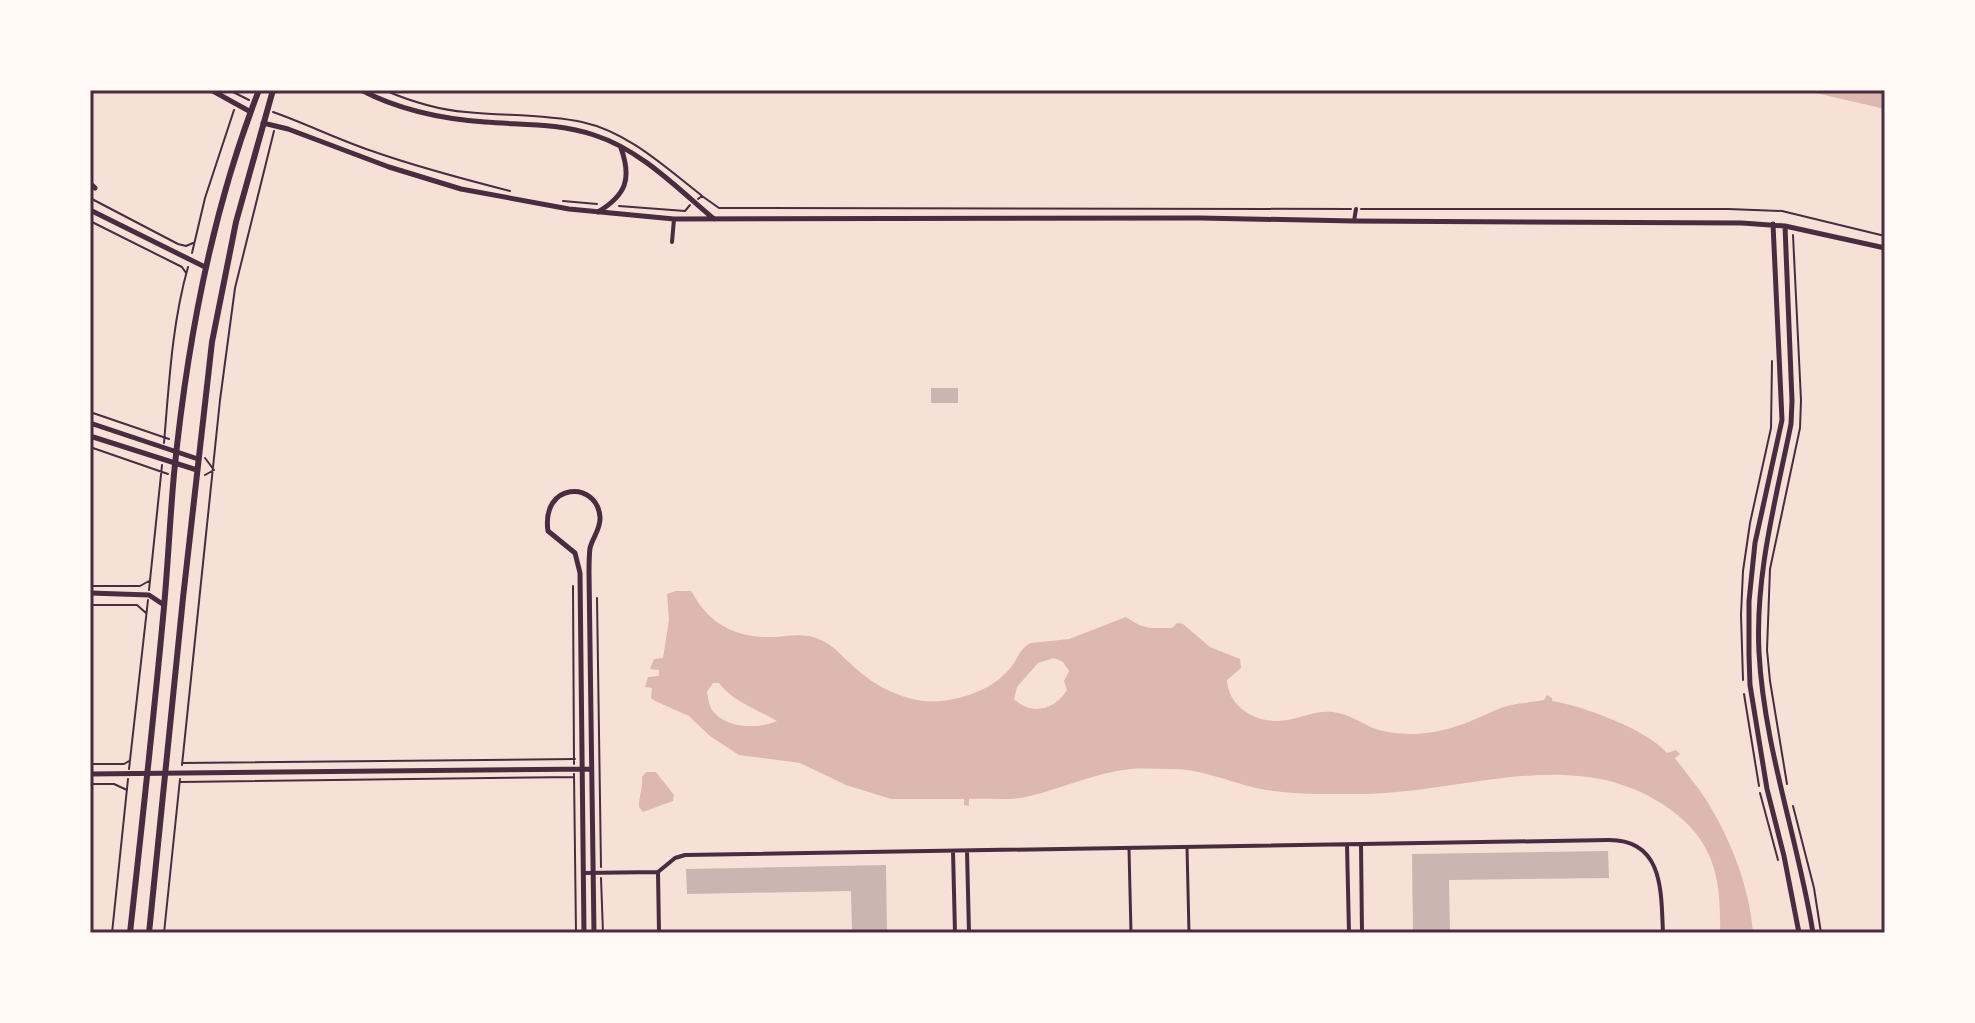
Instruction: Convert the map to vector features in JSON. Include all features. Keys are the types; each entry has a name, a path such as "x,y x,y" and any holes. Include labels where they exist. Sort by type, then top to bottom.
{"main road":[{"path":"130,933 148,774 178,443 205,267 233,161 259,90"},
{"path":"149,933 199,449 223,279 272,91"}],"street":[{"path":"211,90 249,111"},
{"path":"361,90 440,117 554,126 596,135 647,163 714,219"},
{"path":"263,123 461,189 569,209 674,219 1200,218 1773,224 1885,248"},
{"path":"598,212 610,205 626,183 628,167 621,147"},
{"path":"1354,221 1356,209"},
{"path":"90,210 205,267"},
{"path":"672,242 674,219"},
{"path":"1773,224 1782,420 1755,543 1749,601 1750,685 1767,789 1799,933"},
{"path":"1785,226 1791,424 1762,573 1759,653 1778,776 1813,933"},
{"path":"90,423 198,459"},
{"path":"90,436 197,470"},
{"path":"584,933 580,573 575,553 548,531 546,518 550,504 560,494 574,492 588,496 600,515 600,526 589,551 594,933"},
{"path":"90,593 149,595 164,605"},
{"path":"90,774 574,769 591,773"},
{"path":"583,873 658,872 675,858 685,855 1626,840 1646,853 1658,871 1663,933"},
{"path":"1361,844 1362,933"},
{"path":"1347,845 1349,933"},
{"path":"1187,847 1189,933"},
{"path":"1129,848 1131,933"},
{"path":"953,851 955,933"},
{"path":"967,851 969,933"},
{"path":"658,872 659,933"}],"path":[{"path":"229,90 254,103"},
{"path":"272,91 275,113"},
{"path":"164,447 172,363 186,273 205,198 236,104 244,98"},
{"path":"266,110 368,150 444,174 517,192"},
{"path":"164,933 220,400 235,288 275,126"},
{"path":"553,199 685,211 702,196 719,208 1755,210 1782,211 1885,236"},
{"path":"90,198 178,244 186,246 194,242"},
{"path":"90,221 182,267 186,273"},
{"path":"1789,790 1767,650 1770,569 1800,428 1793,227"},
{"path":"90,412 178,443"},
{"path":"90,447 174,475"},
{"path":"199,449 214,470"},
{"path":"112,933 162,460"},
{"path":"196,479 214,470"},
{"path":"576,933 573,578 580,573"},
{"path":"90,586 140,586 150,581"},
{"path":"596,592 603,933"},
{"path":"90,605 137,605 146,613"},
{"path":"182,763 582,759"},
{"path":"591,759 600,759"},
{"path":"90,764 124,764 130,760"},
{"path":"591,773 601,777"},
{"path":"179,782 582,777"},
{"path":"90,784 114,784 127,790"},
{"path":"1792,803 1814,888 1821,933"}],"shaded area":[{"path":"1803,90 1885,90 1885,109"},
{"path":"691,591 711,618 744,634 762,637 801,635 819,639 887,690 926,701 954,699 986,688 1006,673 1022,650 1031,643 1069,639 1126,617 1148,627 1172,628 1177,623 1183,624 1210,647 1240,659 1241,668 1227,680 1232,698 1244,711 1270,721 1333,712 1380,730 1420,734 1454,727 1508,706 1544,700 1547,695 1552,701 1596,713 1630,727 1667,753 1676,750 1680,754 1675,758 1705,798 1730,846 1748,898 1753,933 1720,933 1719,896 1713,864 1698,836 1686,823 1671,810 1635,790 1597,779 1558,775 1518,776 1397,792 1309,794 1261,789 1183,770 1135,769 1104,774 1023,798 969,799 969,806 964,805 964,799 891,799 846,785 800,763 739,755 710,736 689,716 655,701 651,698 652,688 645,687 648,677 659,676 659,670 650,669 654,659 663,658 669,620 667,594","holes":["1054,658 1063,662 1069,671 1064,681 1067,690 1062,697 1049,706 1035,709 1014,699 1017,687 1038,663","713,683 719,683 739,700 777,721 743,726 719,717 710,705 707,692"]},
{"path":"646,772 656,772 674,795 673,801 643,812 639,803 642,777"}],"building":[{"path":"931,388 958,388 958,403 931,403"},
{"path":"1608,851 1609,878 1449,880 1450,933 1413,933 1412,854"},
{"path":"886,865 887,933 852,933 851,891 687,894 686,869"}]}
